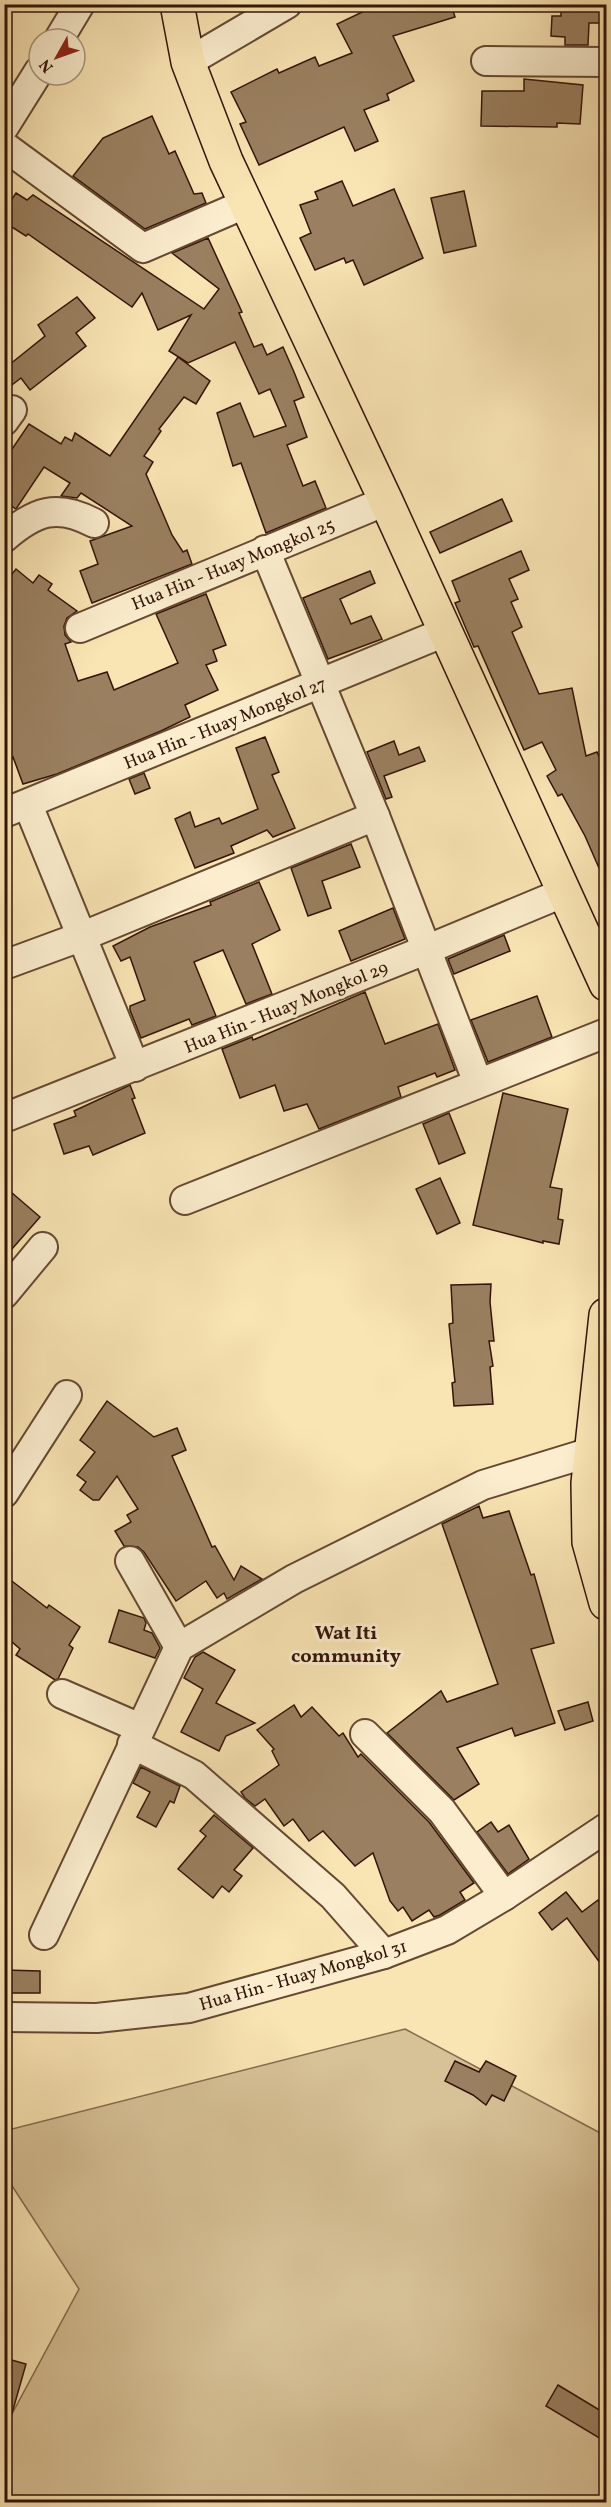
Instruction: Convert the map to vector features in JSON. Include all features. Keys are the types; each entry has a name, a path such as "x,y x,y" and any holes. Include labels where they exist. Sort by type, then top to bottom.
{"main road":[{"path":"177,4 188,62 201,102 245,204 386,501 606,984"},
{"path":"606,1315 591,1452 589,1542 606,1603"}],"street":[{"path":"66,27 80,4"},
{"path":"188,62 287,4"},
{"path":"486,61 606,62"},
{"path":"4,128 29,87"},
{"path":"4,146 143,248 245,204"},
{"name":"Hua Hin - Huay Mongkol 25","path":"80,628 386,501"},
{"path":"5,537 28,520 50,510 77,514 94,523"},
{"path":"265,550 375,816 478,1083"},
{"name":"Hua Hin - Huay Mongkol 27","path":"13,807 320,685 445,632"},
{"path":"13,807 83,936 135,1067"},
{"path":"4,966 375,816"},
{"name":"Hua Hin - Huay Mongkol 29","path":"4,1118 565,892"},
{"path":"185,1200 606,1033"},
{"path":"4,1294 43,1247"},
{"path":"4,1493 67,1395"},
{"path":"44,1935 179,1647 294,1579 483,1485 591,1452"},
{"path":"130,1562 179,1647"},
{"path":"62,1694 136,1736 195,1775 333,1896 384,1954"},
{"path":"365,1734 442,1811 504,1896"},
{"name":"Hua Hin - Huay Mongkol 31","path":"4,2017 97,2018 189,2008 384,1954 447,1930 504,1896 606,1828"}],"shaded area":[{"path":"405,2029 606,2136 606,2502 5,2502 5,2427 79,2289 5,2175 4,2131"}],"building":[{"path":"379,4 451,4 455,17 393,36 414,81 387,94 389,100 364,110 378,141 355,151 344,127 259,165 240,124 246,122 231,92 277,69 279,73 315,57 319,66 352,53 337,24"},
{"path":"561,4 601,4 600,23 589,23 588,45 565,45 565,37 551,36 552,16 561,16"},
{"path":"524,79 583,85 580,124 557,123 557,127 481,126 482,91 524,91"},
{"path":"152,116 169,154 175,151 194,194 202,193 206,203 145,229 73,176 103,138"},
{"path":"342,181 353,206 394,189 423,258 364,285 353,260 346,263 344,258 315,270 300,238 311,233 300,205 318,199 315,192"},
{"path":"464,191 476,246 444,253 431,198"},
{"path":"16,193 27,200 33,195 204,309 219,289 172,253 208,238 242,312 239,313 254,347 262,344 267,355 283,347 294,372 304,397 294,401 307,437 287,445 303,486 315,481 326,508 266,533 241,463 233,466 217,413 240,403 254,437 286,426 270,389 259,394 235,342 188,363 169,351 191,315 158,330 142,293 132,307 28,234 26,236 4,222 4,211"},
{"path":"77,297 95,318 76,333 86,346 30,390 21,378 4,391 4,369 45,336 38,325"},
{"path":"178,357 210,381 196,404 184,397 159,429 161,431 144,456 153,462 146,474 172,535 183,552 187,550 192,564 92,603 80,571 98,564 90,541 132,526 81,493 77,498 61,496 70,483 44,467 16,509 4,501 4,461 29,424 61,444 65,437 72,441 75,433 110,456"},
{"path":"502,499 512,521 440,553 430,532"},
{"path":"521,551 529,570 509,579 518,599 511,602 522,627 512,632 539,694 572,688 586,756 597,752 606,772 606,884 585,836 562,794 558,796 547,776 556,770 542,742 524,750 478,646 474,647 455,603 460,601 452,581"},
{"path":"16,569 33,583 39,575 52,584 48,590 77,611 67,618 64,626 65,635 71,642 65,644 78,681 107,672 114,690 178,663 156,614 206,594 226,645 213,650 217,661 206,665 218,690 185,705 190,717 161,731 57,774 23,784 13,757 4,770 4,584"},
{"path":"370,571 375,583 340,599 351,624 371,616 382,639 328,659 303,598"},
{"path":"265,737 279,772 272,775 295,828 273,837 267,830 231,846 234,853 195,868 175,819 190,812 195,827 219,818 222,824 258,809 236,748"},
{"path":"394,741 399,755 419,747 425,761 384,776 392,797 386,799 367,752"},
{"path":"144,773 150,788 135,794 129,779"},
{"path":"351,844 360,867 322,881 331,908 308,916 291,868"},
{"path":"259,882 280,930 252,944 272,994 246,1004 223,950 194,962 216,1016 192,1025 189,1019 141,1038 130,1006 145,1000 130,957 121,961 113,946 150,927 211,905 210,902"},
{"path":"393,908 405,939 351,961 339,931"},
{"path":"504,935 510,951 454,974 448,959"},
{"path":"365,992 385,1044 438,1024 455,1070 437,1077 435,1073 398,1087 401,1097 319,1129 307,1104 284,1111 275,1085 240,1098 222,1049 252,1037 253,1040"},
{"path":"537,996 552,1037 488,1062 471,1020"},
{"path":"130,1085 135,1098 132,1099 145,1133 93,1155 89,1146 64,1154 54,1124 76,1116 74,1111"},
{"path":"503,1093 568,1109 550,1187 562,1189 558,1219 563,1220 559,1244 543,1241 543,1243 473,1225"},
{"path":"449,1113 465,1153 439,1164 423,1124"},
{"path":"440,1178 460,1223 437,1234 416,1189"},
{"path":"4,1186 40,1217 4,1258"},
{"path":"491,1284 490,1302 494,1341 489,1341 493,1366 490,1367 493,1404 454,1406 452,1383 455,1382 449,1324 453,1323 451,1285"},
{"path":"107,1401 154,1437 177,1428 186,1450 172,1456 212,1547 215,1546 234,1580 241,1566 262,1579 227,1599 224,1593 217,1598 206,1581 176,1601 144,1552 138,1547 124,1546 115,1531 131,1522 127,1515 138,1509 117,1476 99,1500 93,1500 80,1490 86,1482 77,1475 95,1452 80,1440"},
{"path":"479,1506 483,1518 509,1511 531,1575 534,1574 554,1643 531,1649 555,1723 515,1736 512,1728 457,1748 479,1784 454,1800 387,1733 441,1691 447,1702 498,1684 442,1524"},
{"path":"4,1575 47,1608 49,1605 80,1627 69,1645 73,1648 58,1679 55,1680 16,1655 20,1649 4,1635"},
{"path":"119,1610 144,1618 146,1623 144,1630 152,1633 160,1648 155,1658 109,1642"},
{"path":"203,1652 235,1670 216,1703 255,1723 226,1736 219,1751 181,1732 203,1689 184,1678 195,1657"},
{"path":"588,1702 593,1721 565,1730 558,1711"},
{"path":"294,1705 301,1717 312,1707 339,1736 343,1733 358,1757 361,1754 429,1822 474,1883 460,1892 465,1900 440,1915 434,1917 429,1910 412,1921 403,1907 398,1911 390,1901 373,1853 355,1866 323,1831 309,1841 293,1819 284,1826 265,1799 255,1806 245,1798 241,1792 279,1765 272,1751 274,1749 257,1730"},
{"path":"141,1767 180,1786 174,1803 170,1801 156,1827 137,1817 150,1792 133,1783"},
{"path":"214,1815 253,1848 234,1870 242,1876 229,1892 222,1886 213,1898 178,1869 206,1836 200,1831"},
{"path":"491,1822 498,1832 509,1825 529,1859 508,1874 477,1832"},
{"path":"566,1892 582,1912 598,1900 606,1912 606,1971 567,1918 552,1930 539,1913"},
{"path":"4,1970 40,1971 40,1993 4,1993"},
{"path":"455,2061 479,2072 486,2061 516,2076 504,2101 492,2095 486,2105 473,2095 445,2081"},
{"path":"8,2359 26,2364 9,2424 4,2423 4,2372"},
{"path":"558,2385 606,2414 606,2430 601,2439 546,2406"}],"district":[{"name":"Wat Iti community","path":"346,1644"}]}
